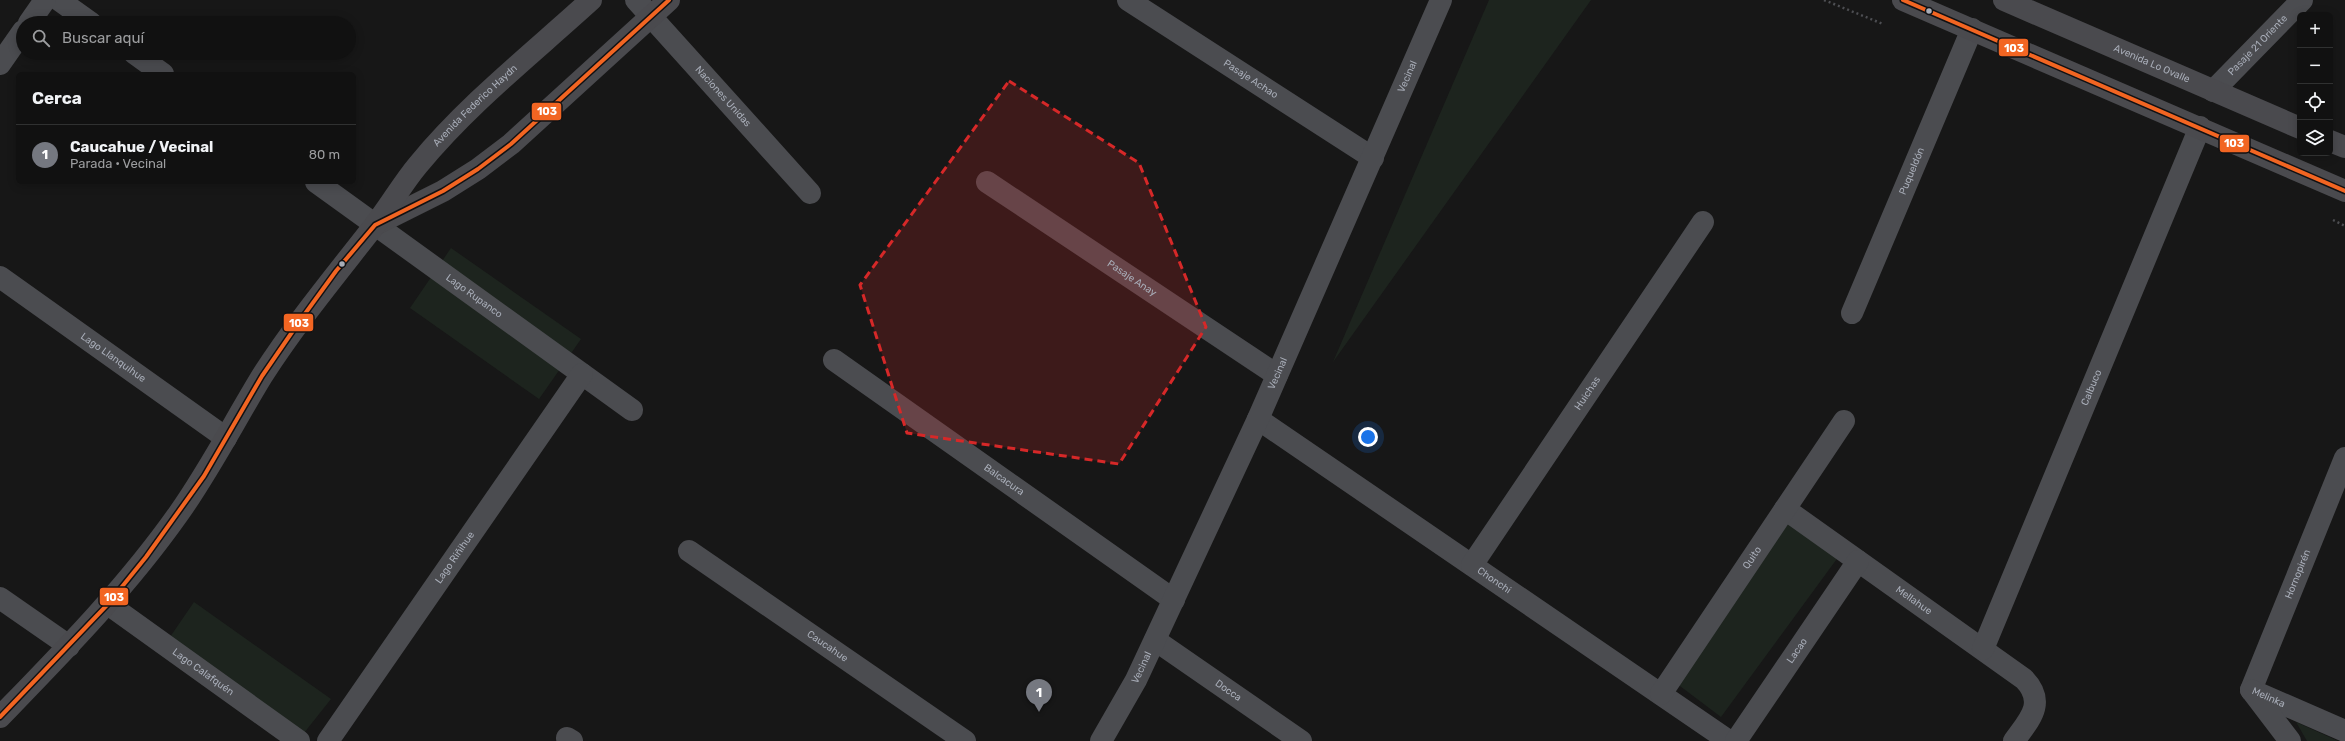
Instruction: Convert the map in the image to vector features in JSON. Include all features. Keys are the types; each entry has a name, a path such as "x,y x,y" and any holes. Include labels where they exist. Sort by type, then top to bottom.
{"street":[{"path":"34,16 45,0"},
{"path":"59,0 81,16"},
{"name":"Avenida Federico Haydn","path":"0,717 108,604 178,514 226,438 262,376 299,322 336,271 376,225 418,165 445,135 591,0"},
{"name":"Naciones Unidas","path":"636,0 810,193"},
{"name":"Avenida Federico Haydn","path":"376,225 443,191 483,165 511,144 669,0"},
{"name":"Pasaje Achao","path":"1128,0 1373,158"},
{"name":"Vecinal","path":"1101,741 1136,680 1258,419 1441,0"},
{"path":"1903,0 2200,127 2345,191"},
{"name":"Avenida Lo Ovalle","path":"2004,0 2297,127"},
{"name":"Pasaje 21 Oriente","path":"2213,90 2302,0"},
{"name":"Puqueldón","path":"1852,312 1972,29"},
{"path":"0,64 16,41"},
{"path":"144,60 160,72"},
{"name":"Calbuco","path":"1984,649 2200,127"},
{"path":"2333,142 2345,147"},
{"name":"Pasaje Anay","path":"987,182 1277,375"},
{"name":"Lago Rupanco","path":"319,184 632,410"},
{"name":"Huichas","path":"1472,565 1703,222"},
{"name":"Lago Llanquihue","path":"0,277 226,438"},
{"name":"Balcacura","path":"834,360 1174,600"},
{"name":"Lago Riñihue","path":"328,741 582,374"},
{"name":"Chonchi","path":"1258,419 1730,741"},
{"name":"Quito","path":"1661,694 1844,421"},
{"name":"Hornopirén","path":"2251,690 2345,458"},
{"name":"Mellahue","path":"1784,509 1984,649 2024,679 2032,687 2036,698 2035,708 2031,718 2014,741"},
{"name":"Caucahue","path":"689,551 966,741"},
{"name":"Lacao","path":"1736,741 1858,561"},
{"path":"0,598 69,646"},
{"name":"Lago Calafquén","path":"108,604 298,741"},
{"name":"Docca","path":"1155,640 1301,741"},
{"name":"Melinka","path":"2251,690 2345,731"},
{"name":"Melinka","path":"2251,690 2290,741"}],"highlighted area":[{"path":"1009,81 1139,163 1206,327 1119,464 907,433 860,285"}],"shaded area":[{"path":"1489,0 1591,0 1333,362"},
{"path":"451,248 581,339 539,399 410,308"},
{"path":"1791,520 1839,556 1721,717 1672,680"},
{"path":"194,602 331,699 304,733 170,637"},
{"path":"2296,722 2338,741 2307,741"}],"transit line":[{"name":"103","path":"0,717 108,604 146,557 204,476 262,376 299,322 336,271 375,225 443,191 478,169 511,144 669,0"},
{"name":"103","path":"1903,0 2345,191"}],"place":[{"name":"Caucahue / Vecinal","path":"1039,712"}]}
